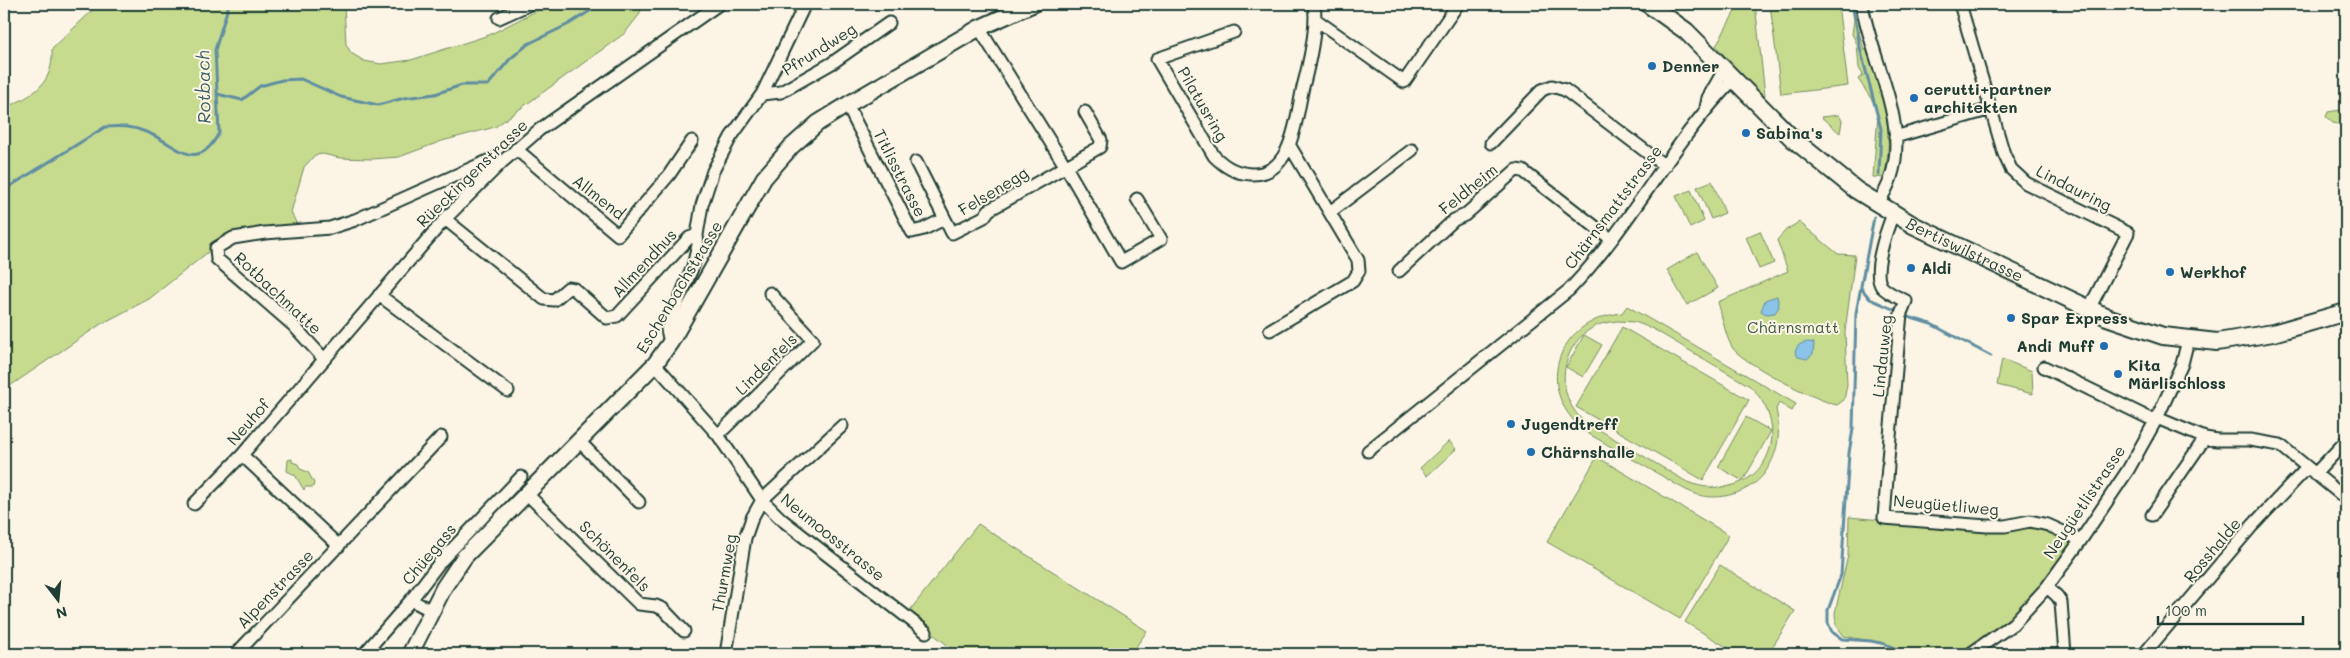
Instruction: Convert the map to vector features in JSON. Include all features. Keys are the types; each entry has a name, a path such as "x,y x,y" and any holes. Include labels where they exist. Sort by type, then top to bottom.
{"main road":[{"name":"Bertiswilstrasse","path":"1648,4 1686,31 1809,153 1837,177 1893,214 2089,309 2138,329 2188,340 2217,342 2257,337 2346,312"}],"street":[{"path":"499,18 530,4"},
{"name":"Rüeckingenstrasse","path":"324,359 445,219 516,149 538,130 706,7 719,4"},
{"name":"Pfrundweg","path":"670,343 668,329 693,266 698,245 697,235 702,205 713,172 731,137 762,94 805,4"},
{"name":"Eschenbachstrasse","path":"410,654 449,578 465,556 656,364 670,343 764,178 791,147 818,123 846,105 979,28 1033,4"},
{"name":"Pilatusring","path":"1234,32 1157,59 1214,156 1223,166 1239,174 1256,174 1270,170 1279,163 1290,146 1306,75 1315,18 1314,4"},
{"path":"1315,18 1404,82 1458,4"},
{"path":"1862,4 1889,98 1895,137 1890,182 1877,204"},
{"name":"Lindauring","path":"1960,4 2007,161 2021,179 2036,190 2128,233 2089,309"},
{"name":"Pfrundweg","path":"762,94 781,92 832,64 889,23"},
{"path":"979,28 1066,167 1121,262 1161,239 1137,199"},
{"name":"Chärnsmattstrasse","path":"1368,451 1569,290 1597,258 1706,110 1708,98 1729,75"},
{"name":"Feldheim","path":"1491,143 1542,90 1555,86 1565,90 1665,166"},
{"name":"Titlisstrasse","path":"846,105 912,232 924,229 938,222"},
{"path":"1895,137 1991,109"},
{"name":"Felsenegg","path":"916,162 952,233 984,217 989,210 1066,167 1102,144 1085,112"},
{"name":"Allmend","path":"516,149 618,235 669,175 692,141"},
{"path":"1270,330 1353,281 1359,271 1358,260 1290,146"},
{"path":"1330,212 1412,150"},
{"name":"Rotbachmatte","path":"324,359 293,325 218,259 216,248 233,238 330,228 355,220 492,159 502,162"},
{"name":"Feldheim","path":"1398,271 1454,220 1465,215 1516,170 1523,171 1611,239"},
{"name":"Lindauweg","path":"1888,463 1901,313 1906,301 1887,291 1880,283 1878,276 1883,245 1893,214"},
{"name":"Allmendhus","path":"445,219 544,299 554,300 568,288 574,289 607,318 613,318 690,238 697,235"},
{"name":"Lindenfels","path":"718,435 813,340 770,293"},
{"path":"379,295 508,391"},
{"name":"Neugüetlistrasse","path":"1970,654 2013,624 2047,587 2081,540 2128,470 2156,419 2182,364 2188,340"},
{"name":"Neuhof","path":"194,504 242,455 324,359"},
{"name":"Neumoosstrasse","path":"656,364 718,435 762,500 781,519 926,632"},
{"path":"2044,367 2156,419 2205,438 2250,440 2280,445 2344,497"},
{"name":"Thurmweg","path":"726,654 745,538 752,518 762,500 842,426"},
{"name":"Alpenstrasse","path":"236,654 441,437"},
{"path":"2152,515 2205,438"},
{"path":"579,441 639,502"},
{"name":"Rosshalde","path":"2144,654 2252,526 2346,441"},
{"name":"Alpenstrasse","path":"242,455 338,546"},
{"name":"Neugüetliweg","path":"1888,463 1884,518 1987,526 2005,526 2030,521 2048,525 2081,540"},
{"name":"Chüegass","path":"364,654 412,600 440,562 521,477"},
{"name":"Schönenfels","path":"526,493 639,604 664,609 684,631"},
{"path":"2047,587 2061,602 2065,654"},
{"path":"412,600 432,611"}],"green space":[{"path":"99,4 344,4 346,44 351,53 364,61 381,64 411,60 489,35 550,4 643,4 639,15 625,33 495,127 442,141 399,157 372,159 340,158 323,154 315,155 304,167 291,212 299,229 217,245 149,299 101,324 4,390 4,108 24,99 40,87 49,71 52,61 52,49"},
{"path":"1739,4 1755,4 1765,95 1763,98 1716,46"},
{"path":"1770,4 1838,4 1848,86 1781,94"},
{"path":"1851,4 1858,4 1865,30 1859,32 1864,50 1870,48 1886,112 1888,144 1884,178 1873,177 1878,115 1874,103 1858,79 1863,75 1859,68 1857,44 1852,34 1854,20"},
{"path":"2346,109 2346,126 2333,123 2326,117 2328,112"},
{"path":"1839,115 1842,121 1840,133 1821,117"},
{"path":"1712,181 1725,213 1711,219 1697,187"},
{"path":"1691,190 1704,221 1690,228 1676,196"},
{"name":"Chärnsmatt","path":"1799,222 1838,254 1855,255 1845,332 1847,385 1844,400 1837,405 1814,397 1781,381 1738,354 1727,337 1718,302 1788,271 1777,240 1786,230"},
{"path":"1760,231 1774,263 1759,269 1746,237"},
{"path":"1697,252 1718,288 1687,305 1667,270"},
{"path":"1627,306 1796,404 1792,411 1779,403 1776,409 1778,443 1769,466 1759,480 1736,493 1720,497 1692,493 1589,434 1571,418 1561,399 1556,380 1559,361 1567,344 1580,329 1599,319 1622,313","holes":["1617,321 1635,322 1653,329 1750,386 1765,406 1771,426 1771,446 1764,463 1751,476 1733,485 1712,487 1687,482 1581,419 1576,413 1570,403 1564,381 1565,369 1572,348 1588,331 1598,325"]},
{"path":"1622,327 1749,400 1703,480 1576,407"},
{"path":"1584,335 1602,345 1583,377 1566,367"},
{"path":"2002,359 2032,371 2033,394 1997,385"},
{"path":"1746,417 1771,431 1743,481 1718,467"},
{"path":"1449,441 1456,449 1427,476 1420,468"},
{"path":"1597,457 1729,535 1680,619 1547,542"},
{"path":"292,459 292,462 298,464 300,469 308,472 314,483 313,487 305,487 304,490 295,475 287,471 288,460"},
{"path":"1849,517 2000,531 2037,526 2071,540 2071,543 2033,596 2011,619 1976,646 1961,654 1901,654 1891,645 1844,636 1836,625 1835,613 1848,555"},
{"path":"978,524 1147,631 1131,654 959,654 907,614"},
{"path":"1720,565 1795,611 1768,654 1738,654 1685,622"}],"water":[{"path":"1777,296 1779,307 1775,313 1766,314 1761,311 1765,300"},
{"path":"1808,342 1814,343 1813,354 1807,359 1798,357 1795,352 1798,346"}],"waterway":[{"name":"Rotbach","path":"4,190 105,127 126,127 141,130 185,153 202,153 210,146 219,133 215,50 229,4"},
{"path":"217,94 242,100 260,86 282,80 301,79 341,97 378,105 404,98 435,94 462,85 488,85 510,59 528,44 569,24 601,4"},
{"path":"1853,4 1860,48 1881,129 1879,175"},
{"path":"1874,217 1856,313 1853,429 1849,453 1841,575 1828,610 1828,623 1832,632 1842,639 1885,644 1901,654"},
{"path":"1861,288 1870,299 1895,310"},
{"path":"1905,316 1931,324 1991,356"}],"place":[{"name":"Denner","path":"1652,66"},
{"name":"cerutti+partner architekten","path":"1914,98"},
{"name":"Sabina's","path":"1746,133"},
{"name":"Aldi","path":"1911,268"},
{"name":"Werkhof","path":"2170,272"},
{"name":"Spar Express","path":"2011,318"},
{"name":"Andi Muff","path":"2104,346"},
{"name":"Kita Märlischloss","path":"2118,374"},
{"name":"Jugendtreff","path":"1511,424"},
{"name":"Chärnshalle","path":"1531,452"}]}
